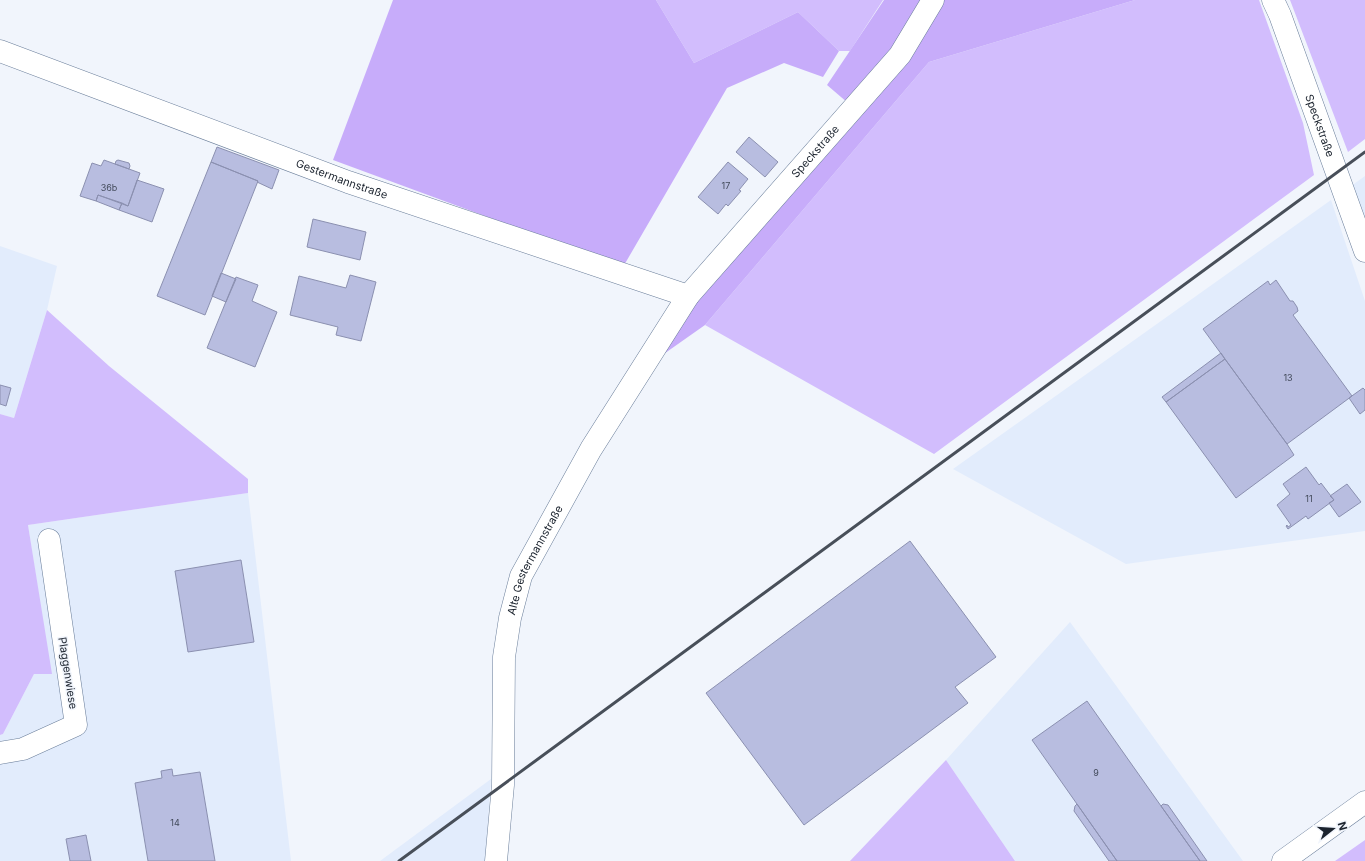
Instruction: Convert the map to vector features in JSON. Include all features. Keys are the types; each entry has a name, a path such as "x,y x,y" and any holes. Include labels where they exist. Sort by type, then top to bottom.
{"street":[{"name":"Speckstraße","path":"688,296 900,55 933,0"},
{"name":"Speckstraße","path":"1273,0 1280,15 1365,251"},
{"name":"Gestermannstraße","path":"0,51 348,182 688,296"},
{"name":"Alte Gestermannstraße","path":"496,861 503,785 504,657 510,618 521,576 591,449 688,296"},
{"name":"Plaggenwiese","path":"0,753 24,749 76,725 48,540"},
{"path":"1283,861 1365,802"}],"shaded area":[{"path":"393,0 656,0 694,63 798,12 839,51 823,77 784,63 727,88 623,267 333,160"},
{"path":"656,0 883,0 850,51 839,51 798,12 694,63"},
{"path":"884,0 1135,0 929,62 705,325 651,363 692,300 862,115 827,85"},
{"path":"1135,0 1259,0 1303,123 1314,175 934,454 705,325 929,62"},
{"path":"1290,0 1365,0 1365,139 1348,152"},
{"path":"1365,176 1365,225 1351,186"},
{"path":"1331,200 1365,301 1365,531 1126,564 953,469"},
{"path":"0,246 57,266 47,310 14,418 0,414"},
{"path":"47,310 109,366 248,479 248,493 28,525 52,674 34,674 3,734 0,735 0,414 14,418"},
{"path":"248,493 291,861 0,861 0,735 3,734 34,674 51,674 28,525"},
{"path":"1070,622 1243,861 1015,861 946,760"},
{"path":"946,760 1015,861 850,861"},
{"path":"491,779 485,861 380,861"},
{"path":"1365,840 1365,861 1335,861"}],"building":[{"path":"749,137 778,162 765,177 736,152"},
{"path":"217,147 279,170 272,189 257,182 258,181 211,162"},
{"path":"104,160 140,173 128,206 98,195 96,201 80,196 92,163 101,166"},
{"path":"118,160 129,163 129,169 115,164"},
{"path":"211,162 258,181 205,315 157,296"},
{"path":"728,162 748,179 739,190 741,191 728,206 726,204 718,214 698,197"},
{"path":"137,180 164,189 152,222 119,210 122,203 128,206"},
{"path":"98,195 122,203 119,210 96,201"},
{"path":"313,219 366,232 360,260 307,247"},
{"path":"221,273 236,279 226,302 212,296"},
{"path":"350,275 376,282 361,341 336,335 338,327 290,315 299,276 346,288"},
{"path":"236,277 258,285 252,301 277,312 255,367 207,348"},
{"path":"1276,280 1290,301 1293,301 1297,307 1298,311 1293,315 1352,396 1287,444 1203,329 1268,281 1270,285"},
{"path":"1221,353 1225,359 1166,402 1162,397"},
{"path":"1225,359 1294,455 1236,498 1166,402"},
{"path":"0,385 11,388 6,406 0,404"},
{"path":"1363,388 1365,390 1365,410 1360,414 1349,398"},
{"path":"1306,467 1319,485 1321,483 1334,500 1308,519 1306,516 1288,529 1286,526 1287,525 1288,527 1291,525 1277,505 1290,494 1283,484"},
{"path":"1347,484 1361,502 1339,517 1329,503 1334,500 1330,496"},
{"path":"910,541 996,657 955,687 968,703 804,825 706,693"},
{"path":"241,560 254,642 188,652 175,571"},
{"path":"1087,701 1200,861 1117,861 1032,740"},
{"path":"172,769 173,776 200,772 215,861 148,861 135,783 162,778 161,771"},
{"path":"1077,804 1117,861 1109,861 1074,811"},
{"path":"1163,804 1168,805 1207,861 1200,861 1161,806"},
{"path":"86,835 91,861 70,861 66,839"}],"railway":[{"path":"399,861 1365,152"}]}
